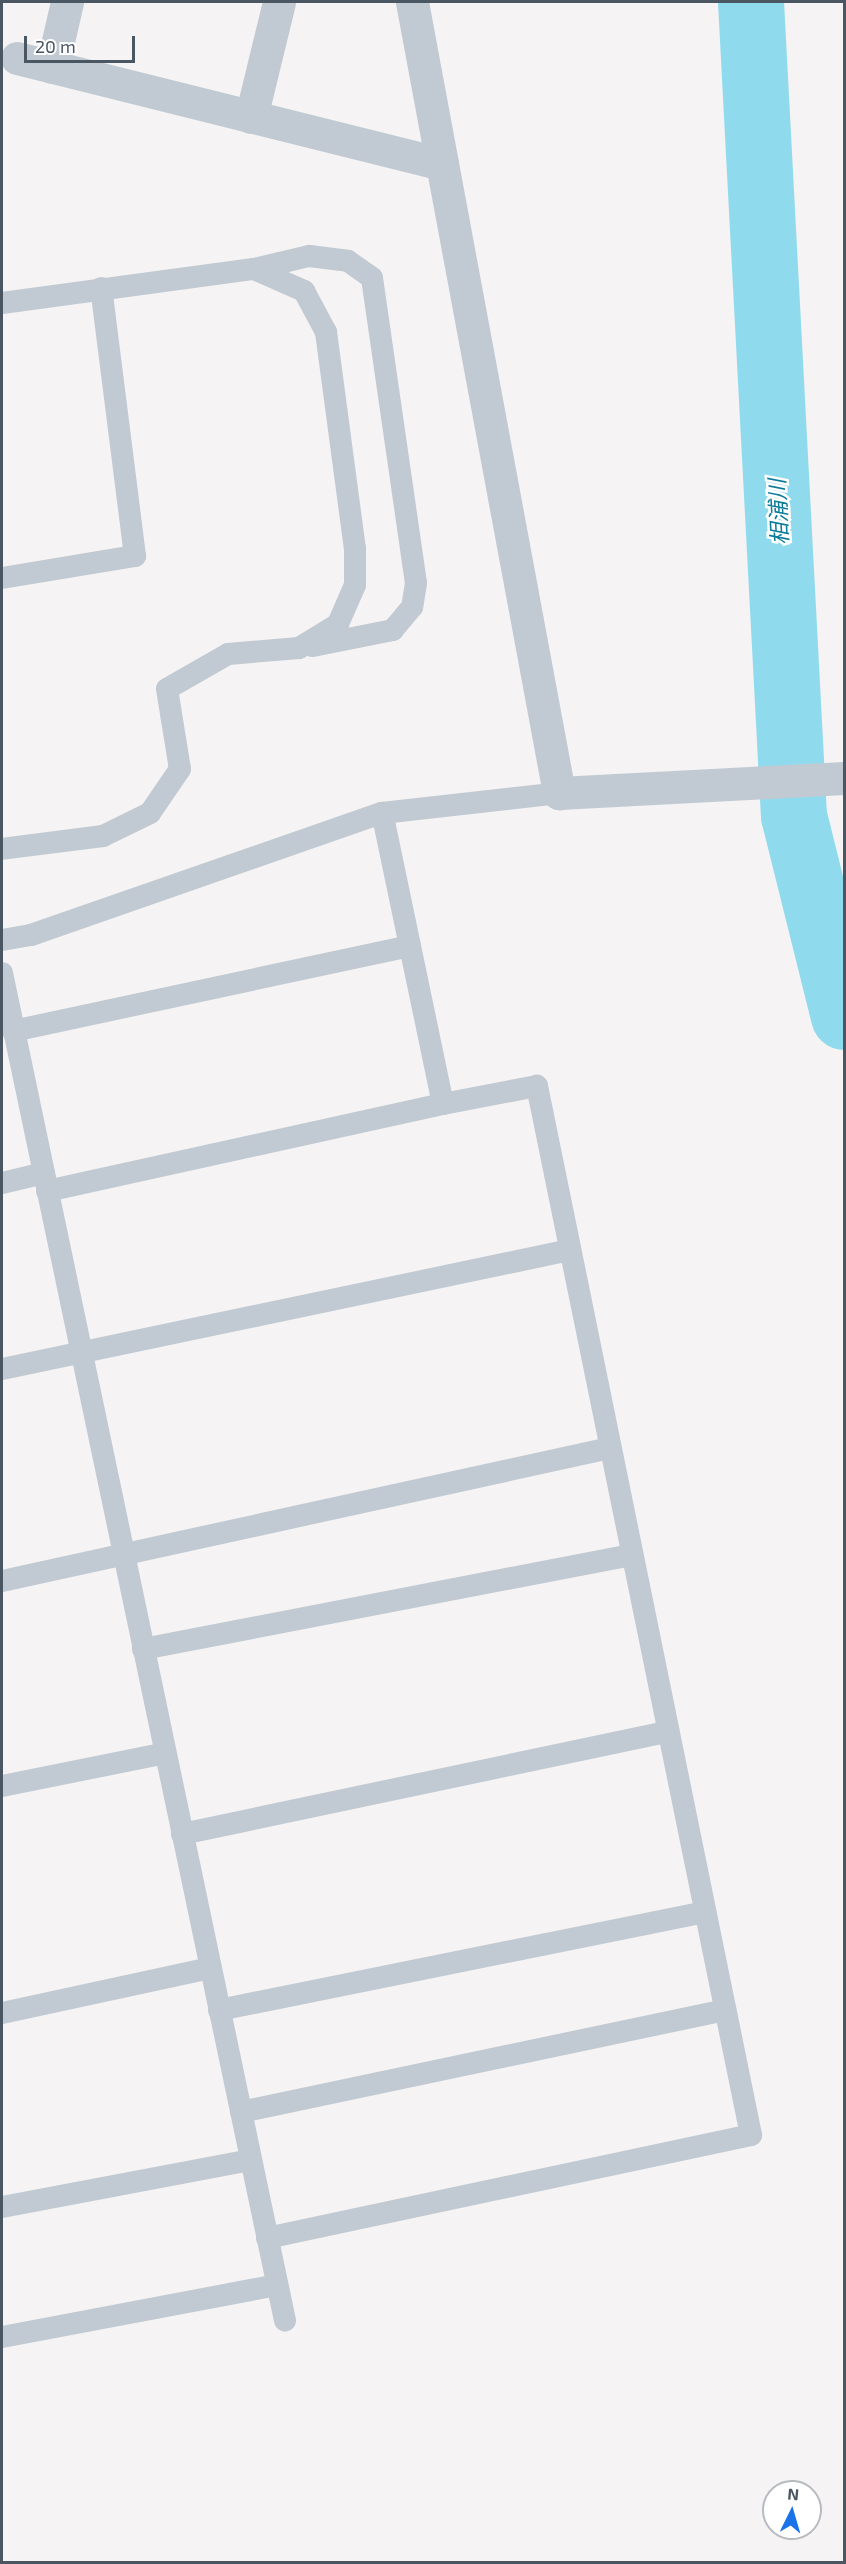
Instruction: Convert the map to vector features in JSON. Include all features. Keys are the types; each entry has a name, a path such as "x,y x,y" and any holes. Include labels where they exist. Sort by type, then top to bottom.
{"street":[{"path":"52,67 67,2"},
{"path":"251,117 279,2"},
{"path":"412,2 559,793 844,778"},
{"path":"17,58 442,164"}],"lane":[{"path":"2,303 254,268 309,256 348,261 372,278 416,583 412,607 393,630 299,648 228,654 167,689 180,769 150,813 103,836 2,849"},
{"path":"254,268 304,291 326,332 355,549 355,585 338,624 299,648"},
{"path":"2,578 135,556 101,288"},
{"path":"2,940 31,935 382,813 559,793"},
{"path":"382,813 443,1104"},
{"path":"14,1031 410,946"},
{"path":"2,974 285,2321"},
{"path":"2,1183 45,1182 537,1086 751,2135 267,2238"},
{"path":"2,1369 570,1250"},
{"path":"2,1581 610,1448"},
{"path":"143,1649 632,1555"},
{"path":"182,1834 668,1732"},
{"path":"2,1786 165,1753"},
{"path":"219,2010 705,1912"},
{"path":"2,2013 210,1968"},
{"path":"241,2112 725,2010"},
{"path":"2,2207 251,2160"},
{"path":"2,2337 277,2285"}],"waterway":[{"name":"相浦川","path":"751,2 794,816 844,1017"}]}
